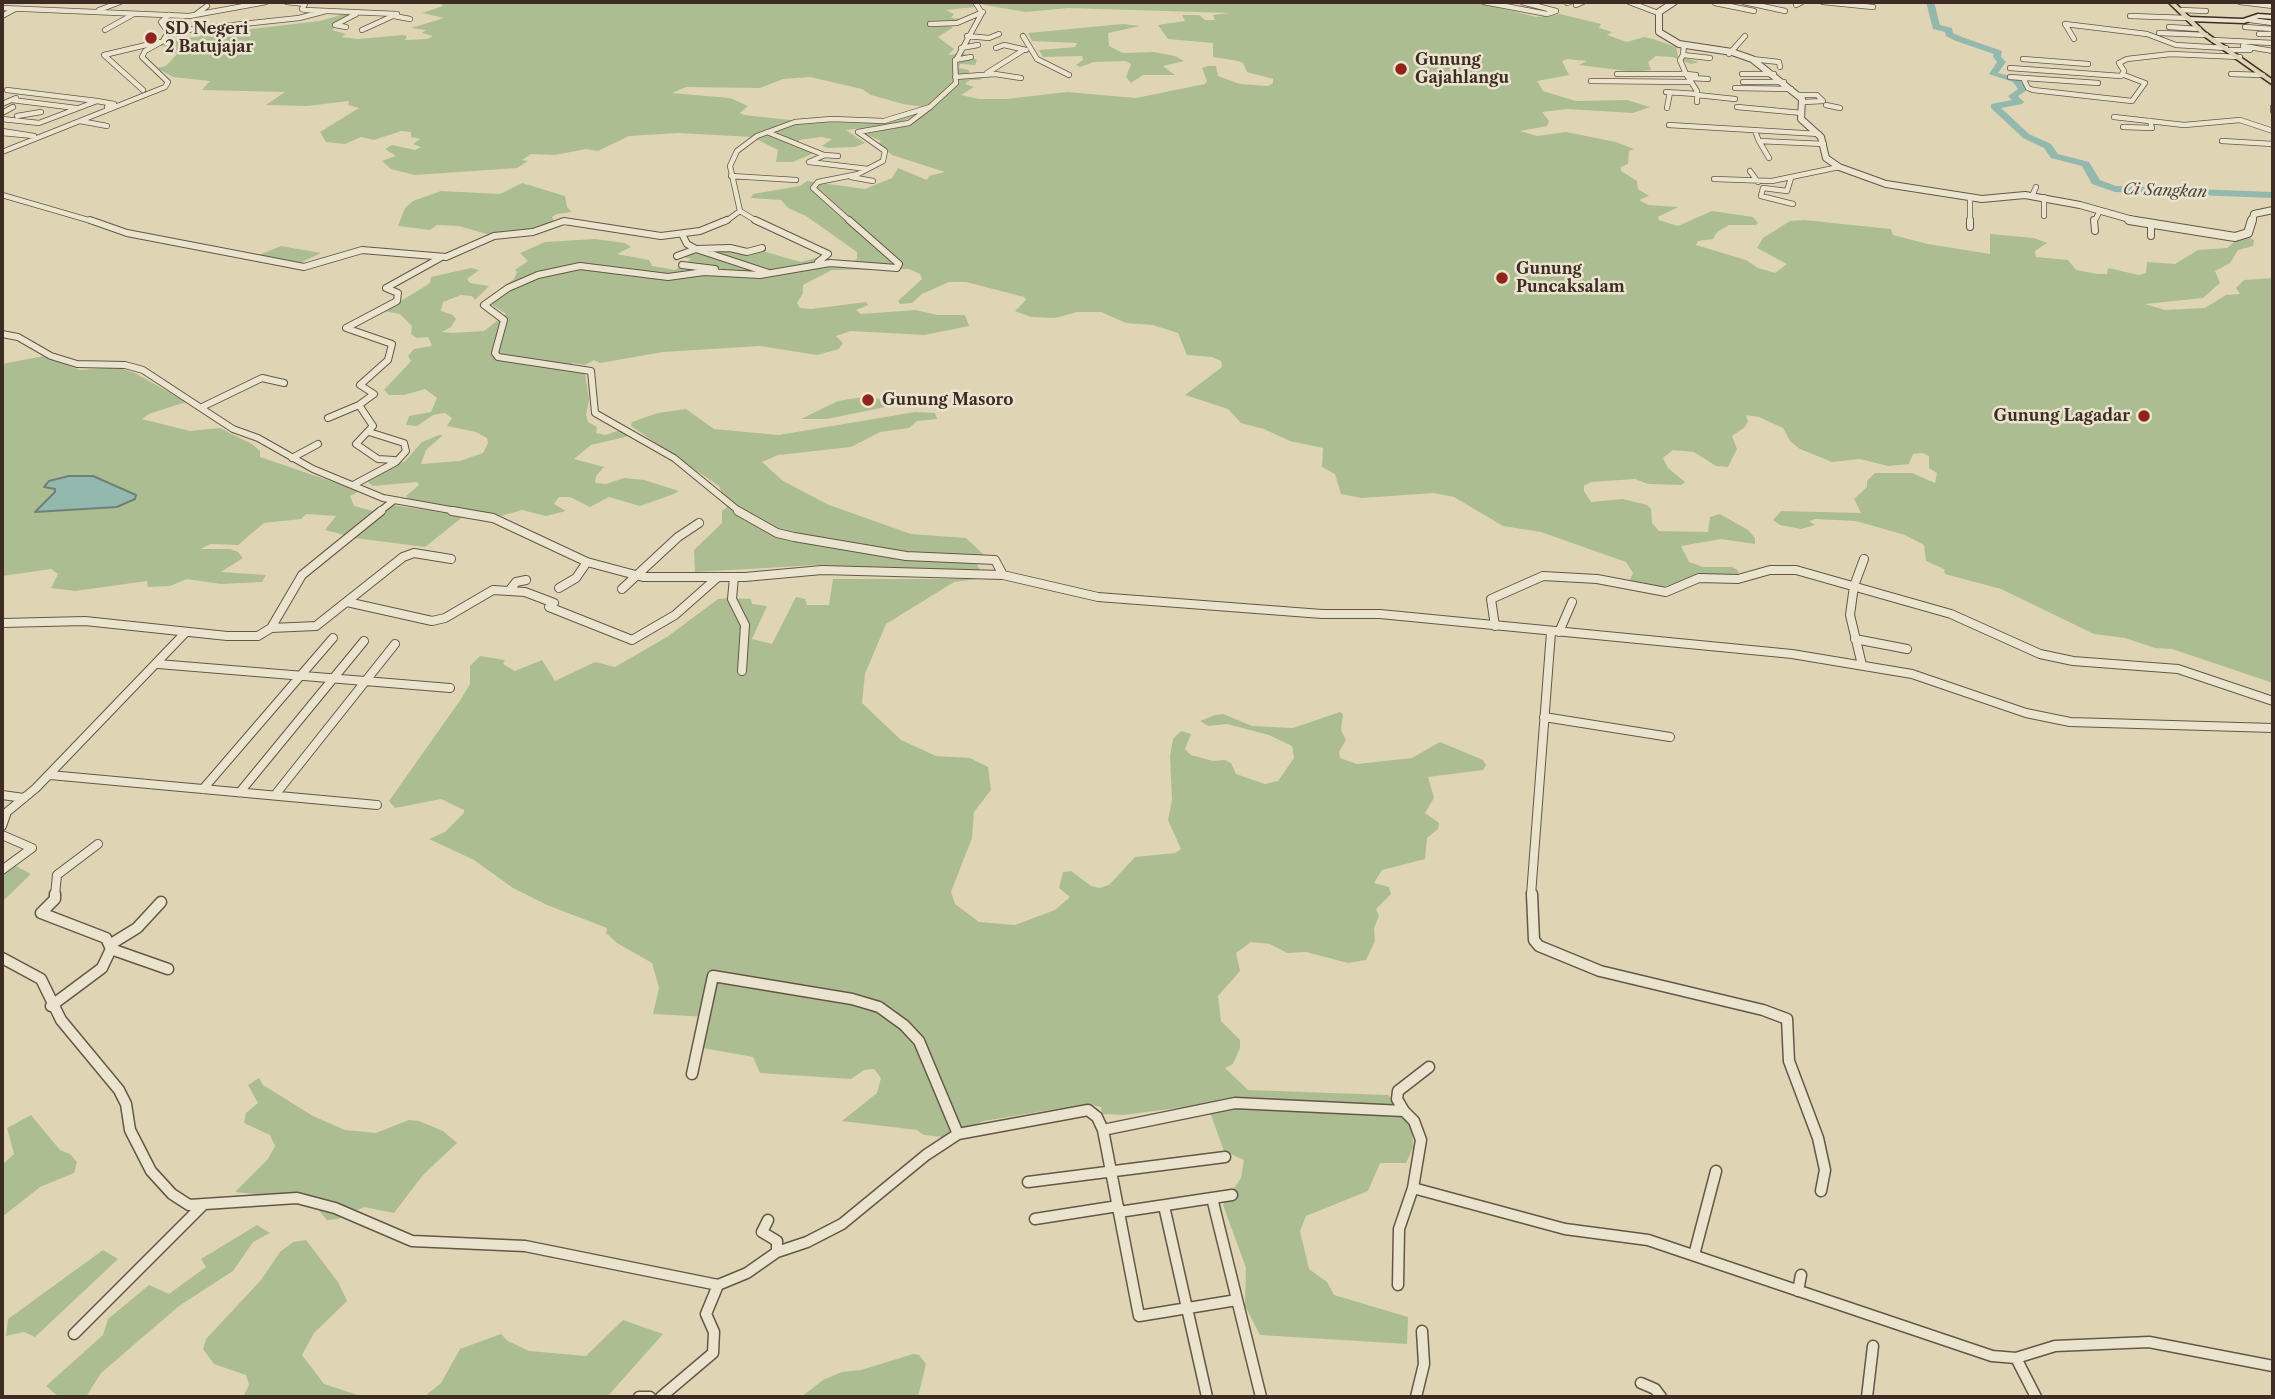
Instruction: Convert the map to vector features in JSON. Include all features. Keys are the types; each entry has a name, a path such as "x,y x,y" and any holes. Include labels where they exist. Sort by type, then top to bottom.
{"main road":[{"path":"2171,2 2210,38 2273,83"},
{"path":"2186,15 2250,20 2258,16 2273,17"}],"street":[{"path":"93,12 120,2"},
{"path":"2,12 18,8 195,15 266,2"},
{"path":"287,2 305,4 303,10 397,15 394,16"},
{"path":"975,2 983,12"},
{"path":"1484,2 1546,14 1557,13 1552,7 1522,2"},
{"path":"1541,5 1547,2"},
{"path":"1576,5 1583,2"},
{"path":"1629,2 1658,13 1661,21 1657,30 1684,45 1779,62 1780,66"},
{"path":"1658,13 1674,2"},
{"path":"1744,2 1784,10"},
{"path":"1796,5 1802,2"},
{"path":"1823,2 1873,7"},
{"path":"2240,2 2273,6"},
{"path":"1713,4 1754,11"},
{"path":"195,15 207,6"},
{"path":"2,12 18,8"},
{"path":"168,32 299,18 326,11"},
{"path":"930,24 957,23 983,12"},
{"path":"983,12 967,36 956,60 953,86 909,123 858,132 886,151 883,161 870,169 818,183 814,190 900,266 887,269 830,263 769,274 720,272 659,276 594,265 569,267 538,275 508,288 484,305 505,322 495,353 528,362 591,371 594,408 598,416 674,458 718,498 748,519 777,533 906,556 995,560 1003,575"},
{"path":"2130,16 2206,12"},
{"path":"105,30 135,14"},
{"path":"346,27 335,25 356,14"},
{"path":"2158,14 2186,15"},
{"path":"168,32 161,22 169,15"},
{"path":"362,30 394,16 410,19"},
{"path":"2250,20 2273,29"},
{"path":"2074,39 2065,24 2147,34 2176,46 2273,53"},
{"path":"2169,27 2199,29"},
{"path":"2245,27 2273,29"},
{"path":"2259,34 2273,29"},
{"path":"2,152 168,85 142,57 145,51 162,42 168,32"},
{"path":"2159,33 2273,43"},
{"path":"967,36 989,38 999,34"},
{"path":"1023,36 1029,50 1044,65 1069,75"},
{"path":"1730,53 1745,36"},
{"path":"2183,39 2210,38"},
{"path":"143,90 104,55 140,44 162,42"},
{"path":"140,44 140,49 145,51"},
{"path":"961,48 978,45"},
{"path":"996,48 1004,45 1022,51 1029,50"},
{"path":"1684,45 1684,55 1680,60 1697,94 1697,102"},
{"path":"1700,57 1710,48"},
{"path":"984,74 1003,66 1022,51"},
{"path":"2124,75 2119,64 2127,60 2171,54 2242,59"},
{"path":"1684,55 1710,58"},
{"path":"956,60 971,57"},
{"path":"2028,69 2022,58 2088,62 2091,73"},
{"path":"1752,59 1795,92 1803,107 1803,123 1819,134 1824,144 1823,155 1839,167 1886,184 1970,198 1993,199 2016,194 2032,196 2151,223 2238,237 2248,233 2254,214 2273,210"},
{"path":"2222,61 2242,59"},
{"path":"2010,68 2124,75 2145,83 2132,101 2103,100 2060,91 2029,89 2023,78"},
{"path":"2056,71 2059,80"},
{"path":"955,77 984,74 1021,78"},
{"path":"1616,74 1661,74 1708,79"},
{"path":"1661,74 1664,82"},
{"path":"1742,74 1774,74"},
{"path":"2231,74 2263,75"},
{"path":"1591,82 1664,82 1696,75"},
{"path":"2010,77 2100,81 2093,96"},
{"path":"2049,80 2060,91"},
{"path":"2060,91 2066,81"},
{"path":"1743,82 1784,82"},
{"path":"1735,88 1817,95 1824,103"},
{"path":"1759,89 1765,95 1795,92"},
{"path":"2,132 34,135 114,104 3,90"},
{"path":"1667,108 1667,92 1735,99"},
{"path":"2,104 15,98 79,108"},
{"path":"2,117 38,123 97,101"},
{"path":"1737,107 1803,107 1824,103 1840,108"},
{"path":"2,117 13,107"},
{"path":"807,267 824,260 828,254 776,232 740,211 731,176 731,161 737,151 757,136 785,124 822,119 883,122 930,107"},
{"path":"2,117 30,116 41,112"},
{"path":"2137,112 2141,120"},
{"path":"2115,117 2184,125 2234,120 2273,131"},
{"path":"80,121 107,126"},
{"path":"2125,129 2152,133 2150,121"},
{"path":"1669,125 1757,128 1819,134"},
{"path":"1757,128 1759,141 1769,158"},
{"path":"767,132 825,155 838,156"},
{"path":"1759,141 1824,144"},
{"path":"2222,141 2273,144"},
{"path":"825,155 809,162 870,169"},
{"path":"1714,179 1758,182 1839,167"},
{"path":"1750,171 1758,182"},
{"path":"731,176 796,180"},
{"path":"845,176 873,181"},
{"path":"1791,178 1787,191 1763,188 1761,191 1762,197 1793,205"},
{"path":"2032,196 2036,187"},
{"path":"2,195 71,213 115,230 298,266 314,266 362,250 440,258"},
{"path":"1970,198 1970,227"},
{"path":"2043,198 2044,216"},
{"path":"328,418 359,405 374,393 362,389 361,383 388,360 387,354 392,342 362,337 346,328 397,301 398,293 386,288 440,258 494,236 536,231 564,221 661,236 718,225 740,211"},
{"path":"2095,231 2094,220 2100,211"},
{"path":"2151,223 2151,236"},
{"path":"682,234 687,244 696,249 769,274"},
{"path":"677,256 696,249 730,248 750,252 762,248"},
{"path":"682,265 703,266 720,272"},
{"path":"2,334 18,337 51,356 77,364 125,365 143,370 233,429 258,438 292,458 393,501 493,518 587,562 636,576 734,577 821,570 1003,575 1098,597 1322,614 1380,614 1774,652 1928,678 2004,706 2057,720 2096,724 2273,729"},
{"path":"202,407 259,378 284,383"},
{"path":"359,405 373,425 356,444 386,461 400,457"},
{"path":"355,484 390,466 406,451 405,444 369,432"},
{"path":"292,458 318,444"},
{"path":"271,628 302,575 393,501"},
{"path":"622,589 678,537 699,523"},
{"path":"2,623 132,623 186,632 251,636 271,628 316,626 403,556 414,554 451,559"},
{"path":"1862,665 1859,643 1855,639 1850,615 1854,586 1864,559"},
{"path":"559,588 576,578 587,562"},
{"path":"1495,626 1491,599 1548,575 1597,579 1669,592 1699,578 1738,579 1770,570 1796,569 1951,614 2040,654 2073,660 2178,669 2273,701"},
{"path":"347,602 432,621 445,618 493,590 524,592 554,603 549,607 632,640 675,615 718,576"},
{"path":"734,577 732,599 745,625 742,671"},
{"path":"509,591 516,582 526,580"},
{"path":"1907,601 1911,592"},
{"path":"1572,602 1555,632 1544,717 1531,902 1534,940 1539,946 1600,971 1763,1010 1787,1020 1789,1061 1818,1138 1825,1170 1821,1191"},
{"path":"2,826 7,812 50,775 159,664 186,632"},
{"path":"203,789 333,638"},
{"path":"1855,639 1907,649"},
{"path":"240,792 364,641"},
{"path":"275,795 395,644"},
{"path":"159,664 450,688"},
{"path":"1544,717 1670,737"},
{"path":"50,775 377,804"},
{"path":"2,795 24,797"},
{"path":"2,835 32,848 2,870"},
{"path":"98,845 57,875 55,899 41,913 106,938 111,946 168,969"},
{"path":"51,1006 102,968 111,946 136,928 161,902"},
{"path":"2,958 20,965 41,979 51,1006 119,1090 126,1104 130,1130 151,1171 172,1194 189,1205 297,1198 335,1208 412,1241 525,1246 718,1285 747,1273 777,1252 807,1242 842,1224 926,1155 958,1134 994,1125 1087,1110 1097,1118 1102,1130 1139,1316 1237,1300"},
{"path":"692,1074 713,976 852,999 879,1007 904,1025 919,1041 958,1134"},
{"path":"1398,1285 1399,1229 1413,1188 1421,1140 1414,1121 1397,1099 1398,1091 1402,1085 1429,1068"},
{"path":"1102,1130 1235,1103 1404,1111"},
{"path":"1028,1182 1225,1157"},
{"path":"1694,1255 1716,1171"},
{"path":"1413,1188 1565,1229 1648,1240 1992,1356 2016,1358 2055,1346 2149,1342 2273,1366"},
{"path":"1035,1219 1164,1206 1232,1195"},
{"path":"1212,1198 1261,1397"},
{"path":"74,1334 202,1206"},
{"path":"1164,1206 1208,1397"},
{"path":"768,1220 762,1232 776,1241 777,1252"},
{"path":"1798,1291 1801,1275"},
{"path":"661,1397 713,1353 714,1332 706,1314 718,1285"},
{"path":"1416,1397 1424,1364 1422,1332"},
{"path":"1867,1397 1873,1346"},
{"path":"2016,1358 2036,1397"},
{"path":"1641,1383 1655,1389 1661,1397"},
{"path":"639,1397 650,1397"}],"green space":[{"path":"437,2 971,2 975,7 946,10 954,14 951,18 964,19 951,24 952,28 938,37 954,49 948,55 963,53 977,60 975,65 960,64 959,68 969,70 969,74 990,73 980,80 970,80 965,84 974,87 961,95 979,99 1006,99 1067,92 1136,98 1205,84 1207,81 1202,68 1207,66 1216,66 1218,76 1240,84 1268,86 1273,83 1273,79 1247,72 1243,63 1238,61 1213,57 1213,43 1168,39 1158,25 1185,21 1182,15 1199,15 1205,20 1215,20 1213,15 1230,13 1068,8 1026,12 984,5 981,2 1475,2 1537,17 1560,14 1601,24 1599,28 1612,32 1607,35 1627,42 1644,37 1653,39 1676,47 1678,56 1699,62 1691,64 1673,57 1656,56 1648,62 1651,70 1635,72 1579,65 1587,61 1567,59 1562,61 1569,75 1537,81 1543,91 1576,101 1627,100 1650,107 1633,113 1567,109 1542,112 1549,121 1547,126 1520,131 1537,136 1566,132 1616,142 1634,149 1629,151 1628,164 1621,167 1621,171 1637,181 1638,189 1649,196 1639,200 1648,205 1678,207 1658,217 1659,220 1678,226 1712,211 1753,217 1758,223 1756,225 1729,225 1717,232 1713,239 1698,241 1696,245 1746,260 1758,268 1775,273 1787,264 1757,248 1763,238 1790,221 1804,220 1891,229 1893,235 1928,244 1990,254 1990,234 2034,238 2047,243 2035,251 2036,257 2068,260 2076,270 2098,274 2107,274 2108,268 2139,275 2146,273 2147,262 2175,264 2198,250 2227,248 2238,239 2250,238 2254,240 2253,246 2238,250 2230,263 2215,271 2220,283 2203,298 2145,304 2165,310 2205,308 2226,295 2240,294 2236,288 2244,280 2273,278 2273,683 2172,649 2155,648 2125,638 2094,634 2001,589 1945,574 1944,569 1926,561 1924,545 1905,535 1856,521 1815,519 1809,521 1815,525 1801,529 1780,525 1773,520 1781,511 1861,513 1854,499 1867,487 1867,481 1875,473 1912,473 1935,483 1937,473 1929,468 1929,456 1923,453 1913,454 1909,464 1888,466 1860,459 1832,462 1800,449 1790,441 1783,428 1759,417 1746,415 1748,421 1745,427 1732,436 1737,449 1728,467 1716,466 1694,452 1673,450 1663,458 1668,468 1685,482 1681,485 1648,484 1635,479 1591,482 1584,486 1584,491 1591,502 1623,499 1647,505 1651,509 1652,523 1659,531 1708,532 1710,517 1720,514 1748,530 1755,538 1755,544 1721,539 1681,546 1689,562 1703,567 1732,567 1738,570 1739,576 1701,576 1662,587 1629,582 1633,573 1626,562 1541,532 1503,526 1454,497 1433,493 1362,498 1341,494 1335,474 1322,467 1323,448 1290,441 1264,429 1241,423 1228,409 1185,395 1222,367 1221,361 1212,357 1187,355 1178,333 1153,325 1126,323 1101,312 1077,312 1055,318 1031,317 1015,311 1026,300 1024,297 966,282 949,282 922,294 912,303 900,304 898,301 922,279 920,274 909,269 832,270 803,285 803,293 797,303 800,308 811,309 866,302 868,305 856,310 861,314 916,310 937,315 965,315 969,326 924,335 851,331 836,336 843,343 839,349 817,355 760,346 663,352 600,363 594,360 585,365 572,363 571,369 585,373 589,400 586,415 588,422 597,427 596,433 605,435 620,430 629,436 591,445 574,459 604,467 596,476 595,483 606,484 624,478 644,480 679,491 674,494 640,506 609,497 590,507 570,497 559,497 554,504 566,511 546,516 522,510 498,517 411,501 406,496 419,485 417,482 373,486 367,481 405,461 422,442 439,435 443,435 426,450 421,464 460,461 483,453 488,443 487,438 476,432 447,426 452,418 445,413 433,415 417,426 406,425 409,416 431,412 437,398 425,389 404,395 389,395 384,390 411,361 408,356 414,349 432,346 428,337 417,338 411,334 412,326 400,314 384,311 430,283 431,277 471,268 479,270 467,279 470,283 489,286 475,300 472,296 461,295 443,302 441,311 453,315 456,319 451,327 442,332 452,333 484,331 506,314 485,300 514,279 517,272 515,270 528,261 520,253 545,242 595,239 625,243 631,247 617,254 649,260 652,266 675,270 691,259 684,257 708,249 762,251 801,262 823,256 833,260 853,261 857,259 857,252 806,216 788,208 781,200 751,198 753,194 800,186 807,181 865,189 892,178 898,168 927,180 929,176 945,172 892,155 879,143 881,141 865,134 905,126 932,108 903,104 871,95 862,89 810,77 783,79 760,88 686,87 672,93 730,98 748,106 740,113 744,115 809,122 879,123 920,112 899,124 846,130 865,143 855,147 828,148 822,146 832,139 821,137 799,140 799,146 814,153 793,162 776,162 778,150 752,137 679,133 629,136 598,151 586,149 555,155 531,154 522,160 528,161 517,168 415,175 391,169 382,161 396,156 385,149 392,145 415,150 421,147 413,144 420,139 411,137 411,132 401,131 374,140 361,137 345,144 326,142 320,132 359,108 348,105 349,101 307,106 266,105 285,92 202,90 210,81 173,77 157,68 166,66 177,54 169,50 171,47 160,46 163,43 209,34 320,21 344,14 351,15 332,30 346,34 341,37 358,39 403,35 407,36 405,40 427,39 433,36 422,33 426,30 411,28 444,18 422,13 443,6"},
{"path":"1123,24 1140,26 1108,33 1109,46 1123,53 1154,52 1175,56 1184,61 1163,66 1175,75 1143,75 1131,83 1126,77 1131,64 1126,61 1094,62 1080,67 1076,65 1083,60 1082,56 1043,57 1039,50 1075,47 1077,43 1032,41 1028,33"},
{"path":"522,183 565,196 567,207 572,212 557,214 552,217 554,221 531,231 490,235 459,226 437,225 430,230 398,226 405,208 413,201 441,191 500,194"},
{"path":"281,246 321,253 300,263 259,255"},
{"path":"44,356 80,370 116,367 135,373 186,402 149,414 142,419 190,431 220,428 252,444 260,451 260,457 360,491 350,496 354,506 373,511 344,535 325,530 336,516 306,514 301,519 264,523 238,545 210,544 201,549 230,549 238,552 243,558 221,572 266,575 262,582 221,584 187,579 170,586 148,587 147,581 75,591 51,588 58,574 51,569 2,576 2,364","holes":["103,480 118,489 98,508 37,511 55,492 55,489 45,488"]},
{"path":"869,396 889,402 890,406 827,419 801,419 838,401"},
{"path":"686,409 714,429 779,435 915,412 935,413 937,419 917,421 909,428 880,432 851,447 778,455 762,462 783,481 829,505 911,534 966,538 984,555 977,565 981,571 817,565 695,572 694,550 722,523 722,511 732,503 723,495 719,486 631,426 632,422 658,413"},
{"path":"393,505 464,516 425,547 355,538"},
{"path":"833,579 978,579 954,582 886,624 865,674 862,703 901,740 936,756 970,758 988,767 991,790 974,812 972,838 951,892 955,904 979,922 1015,925 1055,910 1070,897 1059,888 1063,872 1071,871 1091,886 1100,888 1109,885 1135,857 1175,853 1181,849 1168,820 1172,800 1170,756 1173,739 1181,731 1191,734 1185,749 1191,755 1213,761 1225,760 1231,763 1236,774 1265,784 1278,781 1294,758 1292,746 1269,735 1227,724 1208,726 1200,721 1215,715 1223,714 1252,726 1293,728 1340,712 1343,714 1341,730 1346,740 1339,752 1340,758 1357,764 1412,758 1440,742 1483,760 1486,765 1483,770 1428,777 1434,798 1425,813 1439,823 1438,829 1427,838 1425,859 1382,870 1374,883 1389,887 1391,894 1376,909 1379,916 1374,928 1375,941 1366,960 1348,963 1306,952 1287,953 1270,944 1251,942 1236,953 1240,971 1218,996 1221,1021 1240,1040 1240,1048 1233,1064 1225,1068 1248,1090 1388,1095 1412,1128 1413,1148 1406,1163 1380,1163 1368,1191 1306,1216 1300,1231 1309,1269 1327,1282 1334,1295 1408,1317 1407,1344 1260,1335 1245,1306 1246,1268 1223,1205 1241,1178 1244,1160 1224,1151 1211,1115 1201,1105 1123,1115 1102,1114 1101,1107 1085,1104 984,1121 942,1137 924,1135 917,1130 842,1121 877,1093 881,1078 874,1069 864,1070 851,1079 760,1073 753,1057 703,1048 709,1017 653,1014 659,988 652,963 617,943 606,933 607,928 547,905 513,888 474,860 429,839 445,832 464,810 441,799 395,808 389,801 461,699 470,684 470,666 480,656 505,660 503,664 515,671 542,660 555,681 595,662 615,667 667,637 718,599 728,598 751,599 752,604 767,606 752,639 772,644 796,597 805,599 807,605 829,605"},
{"path":"16,866 31,874 2,902 2,875"},
{"path":"259,1078 263,1085 313,1116 345,1130 376,1133 409,1120 419,1121 443,1131 457,1143 423,1175 394,1213 364,1207 338,1219 327,1220 310,1200 235,1192 268,1159 275,1146 270,1135 244,1123 246,1113 258,1103 248,1085"},
{"path":"31,1115 60,1150 70,1154 77,1162 74,1173 40,1187 2,1217 2,1165 14,1154 7,1128"},
{"path":"257,1225 270,1233 253,1242 233,1271 179,1306 101,1373 86,1397 59,1397 46,1386 103,1335 108,1319 149,1285 169,1294 206,1267 201,1259"},
{"path":"306,1240 338,1282 347,1301 314,1333 302,1355 324,1384 364,1397 243,1397 249,1385 246,1375 214,1364 203,1349 206,1339 261,1280 280,1252 293,1242"},
{"path":"103,1250 118,1259 35,1337 24,1332 6,1336 8,1319"},
{"path":"623,1320 663,1334 607,1397 424,1397 441,1383 460,1349 501,1334 508,1341 529,1351 586,1356"},
{"path":"913,1354 919,1355 926,1364 918,1397 801,1397 823,1380 842,1372 861,1370"}],"water":[{"path":"69,476 93,476 136,495 135,499 117,507 35,512 55,492 55,489 44,487 49,481"}],"waterway":[{"name":"Ci Sangkan","path":"1930,2 1936,27 1949,30 1949,34 1959,39 1999,53 1997,57 2002,62 1993,74 2016,80 2023,90 2012,96 2019,102 1994,106 2026,136 2048,146 2054,156 2086,164 2096,182 2115,189 2273,195"}],"place":[{"name":"SD Negeri 2 Batujajar","path":"151,38"},
{"name":"Gunung Gajahlangu","path":"1401,69"},
{"name":"Gunung Puncaksalam","path":"1502,278"},
{"name":"Gunung Masoro","path":"868,400"},
{"name":"Gunung Lagadar","path":"2144,416"}]}
